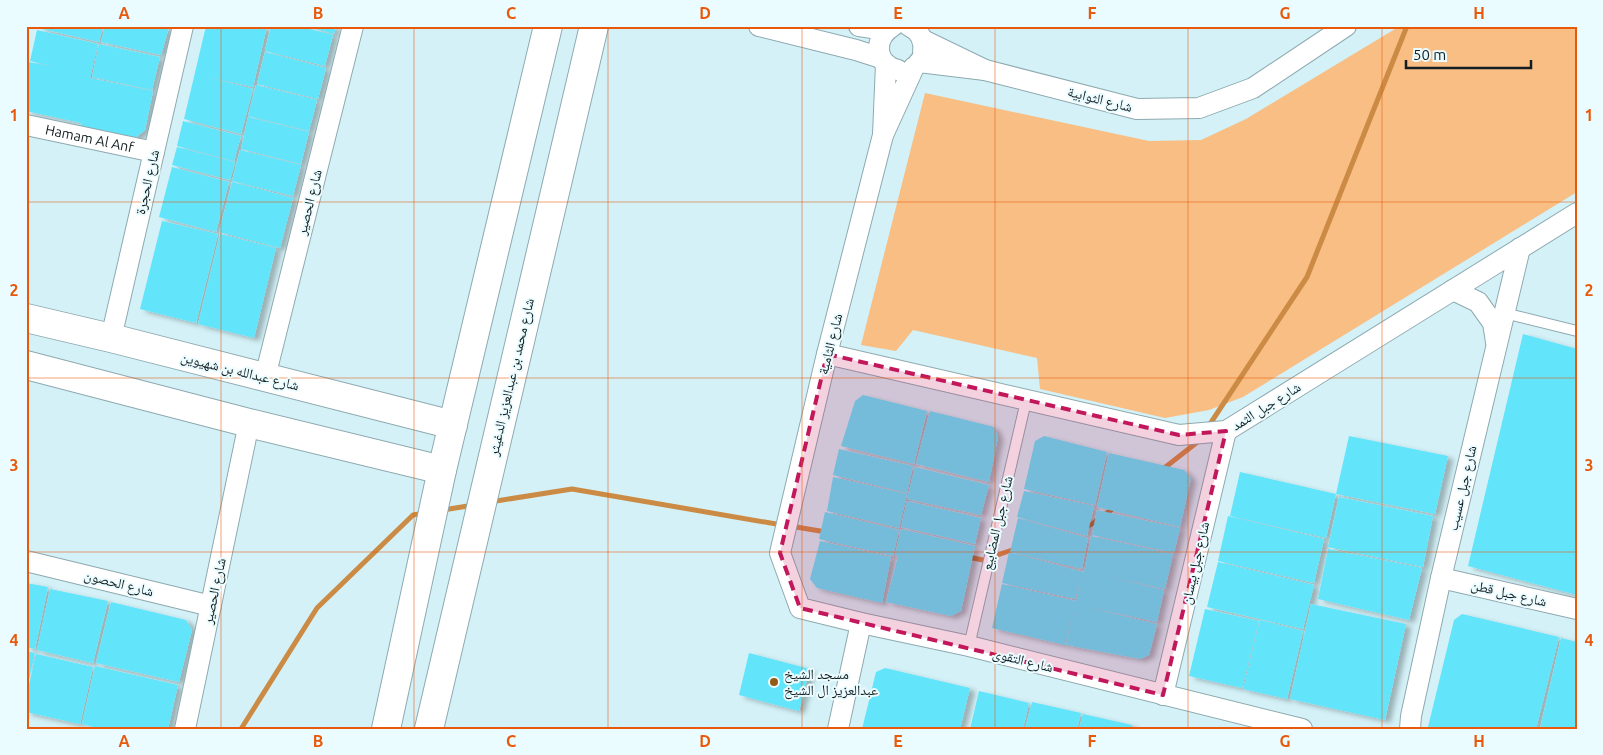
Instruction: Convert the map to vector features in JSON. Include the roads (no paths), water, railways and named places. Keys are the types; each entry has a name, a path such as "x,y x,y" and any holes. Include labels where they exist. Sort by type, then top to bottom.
{"street":[{"name":"شارع الحجرة","path":"111,338 184,26"},
{"name":"شارع الحصير","path":"265,377 353,26"},
{"path":"386,729 442,470 548,26"},
{"name":"شارع محمد بن عبدالعزيز الدغيثر","path":"429,729 594,26"},
{"path":"759,26 856,50 900,70 916,64 985,70"},
{"name":"شارع الثوابية","path":"985,70 1136,109 1199,108 1253,88 1346,26"},
{"path":"861,27 891,27"},
{"path":"883,135 883,61 878,51 881,36 891,27"},
{"path":"916,30 985,70"},
{"path":"883,135 916,64 923,55 916,30"},
{"name":"Hamam Al Anf","path":"26,125 154,152"},
{"name":"شارع الثامية","path":"780,553 827,354 883,135"},
{"name":"شارع جبل الثمد","path":"827,354 1179,435 1226,431 1577,213"},
{"name":"شارع جبل عسيب","path":"1410,729 1411,716 1441,578 1520,248"},
{"path":"1453,290 1478,302 1493,323 1496,344"},
{"name":"شارع عبدالله بن شهيوين","path":"26,318 453,425"},
{"path":"26,364 249,423 442,470"},
{"name":"شارع الحصير","path":"185,729 249,423"},
{"name":"شارع جبل بيسان","path":"1163,695 1226,431"},
{"name":"شارع التقوى","path":"780,553 800,608 969,646 1302,729"},
{"name":"شارع الحصون","path":"26,561 211,606"},
{"name":"شارع جبل قطن","path":"1441,578 1577,609"},
{"path":"838,729 861,623"}],"lane":[{"path":"1504,314 1577,331"},
{"name":"شارع جبل المضابيع","path":"969,646 1026,401"}],"waterway":[{"path":"1208,427 1307,277 1407,26"},
{"path":"1163,469 1200,440"},
{"path":"490,502 572,489 782,525"},
{"path":"443,510 474,505"},
{"path":"1085,527 1115,507"},
{"path":"241,729 317,608 413,515 425,513"},
{"path":"790,526 826,532"},
{"path":"968,557 983,560 1015,549"}],"place":[{"name":"مسجد الشيخ عبدالعزيز ال الشيخ","path":"774,682"}]}
